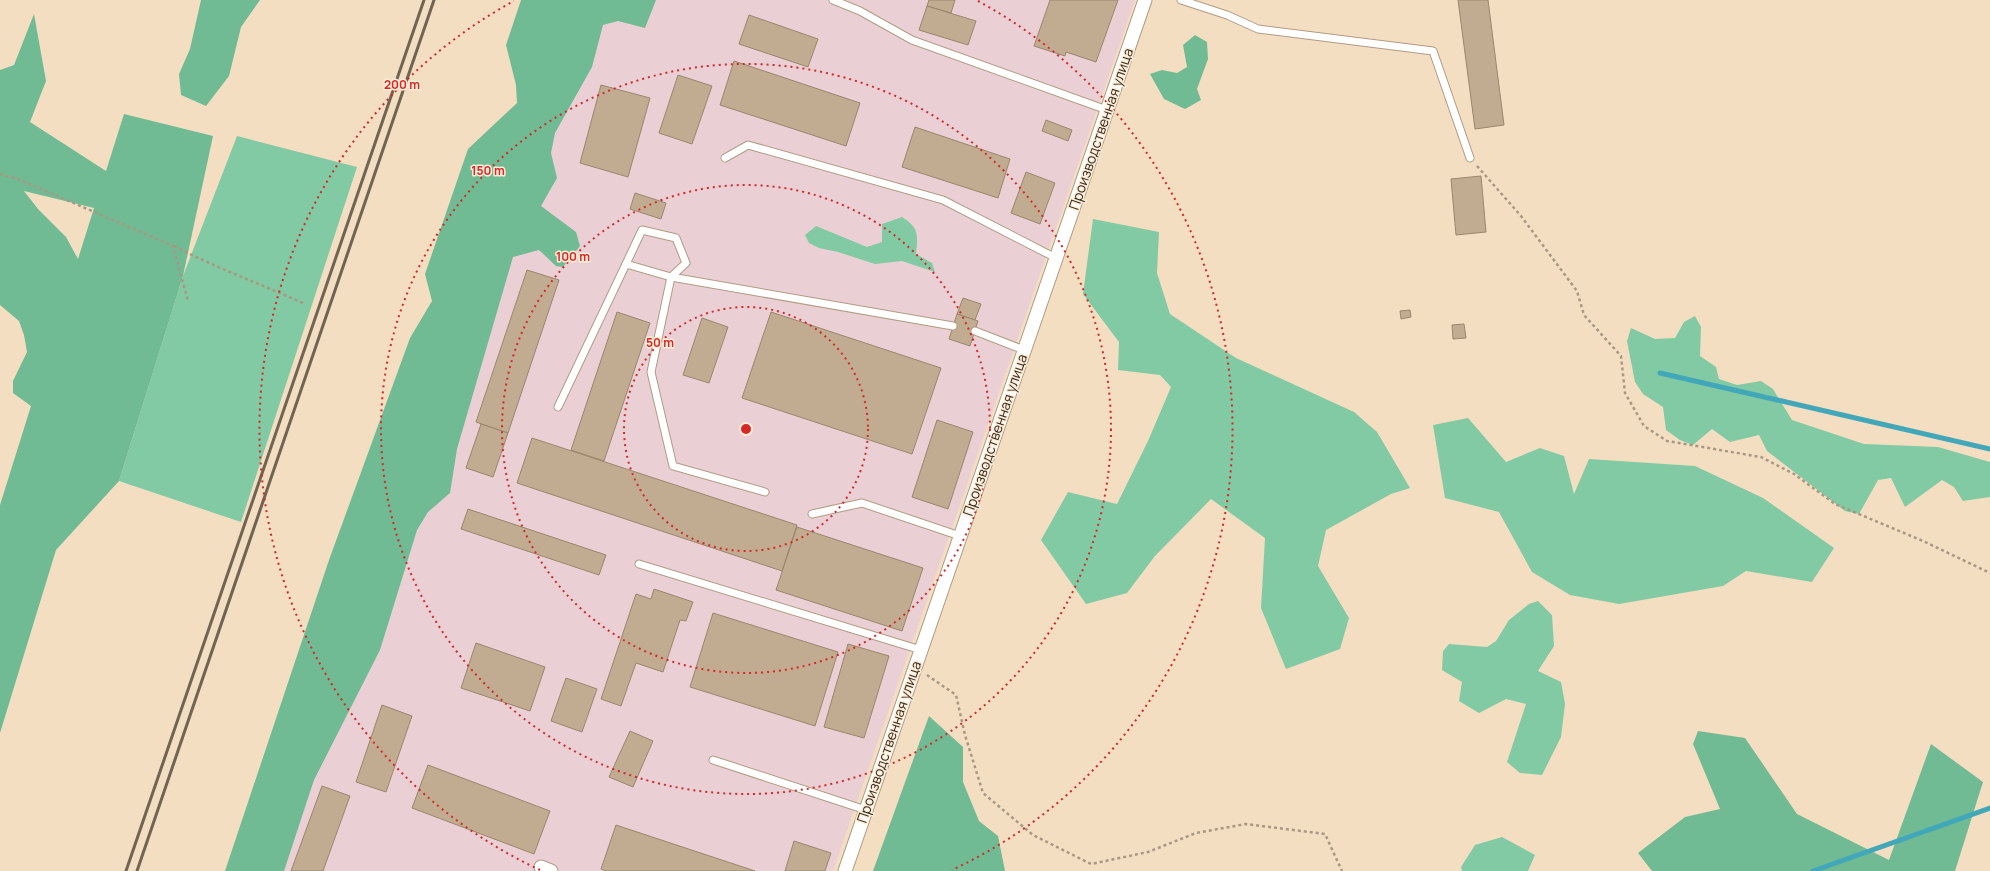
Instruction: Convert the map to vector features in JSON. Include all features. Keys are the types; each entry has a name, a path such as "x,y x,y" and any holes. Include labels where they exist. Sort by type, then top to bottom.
{"street":[{"name":"Производственная улица","path":"845,871 1145,0"}],"lane":[{"path":"833,0 860,11 912,40 1107,110"},
{"path":"1181,0 1227,15 1258,29 1433,51 1470,158"},
{"path":"725,158 748,145 943,200 1056,258"},
{"path":"558,407 642,230 676,238 686,263 671,277 651,372 674,466 765,492"},
{"path":"626,264 671,277 953,326"},
{"path":"975,330 1024,350"},
{"path":"812,514 862,503 960,536"},
{"path":"639,564 921,650"},
{"path":"713,760 866,810"}],"path":[{"path":"1470,158 1521,216 1576,291 1584,315 1621,356 1625,392 1644,426 1667,441 1761,457 1794,474 1836,504 1923,541 1990,573"},
{"path":"0,174 18,179 174,246 203,261 240,274 305,304"},
{"path":"174,246 188,301"},
{"path":"915,668 956,695 965,735 984,793 1033,835 1091,864 1148,852 1196,833 1246,824 1324,834 1342,871"}],"shaded area":[{"path":"557,0 1135,0 833,871 267,871"}],"green space":[{"path":"201,0 260,0 241,27 229,76 206,106 181,95 179,74 190,49"},
{"path":"521,0 656,0 645,28 618,21 603,25 592,67 555,133 551,153 557,178 541,206 576,232 580,246 563,267 556,266 539,250 513,257 457,449 450,493 428,512 417,530 380,650 314,780 284,871 225,871 329,560 410,338 432,301 425,274 468,149 517,103 516,85 506,45"},
{"path":"34,14 46,81 30,122 106,171 124,114 213,136 183,276 119,481 56,550 0,733 0,505 31,406 13,393 13,381 27,352 24,335 19,321 0,305 0,70 14,65","holes":["24,191 94,208 78,259 66,237 38,209"]},
{"path":"1195,35 1207,42 1208,59 1197,89 1201,100 1185,109 1164,99 1150,74 1162,70 1177,73 1187,67 1183,45"},
{"path":"237,136 357,167 241,522 119,481 183,276"},
{"path":"902,217 912,225 916,232 916,254 932,263 935,272 902,261 875,264 838,252 819,248 809,243 805,235 816,226 867,247 882,242 882,224"},
{"path":"1093,219 1159,232 1157,273 1170,314 1236,358 1354,412 1377,432 1410,488 1391,494 1326,530 1318,566 1349,618 1340,649 1286,669 1261,608 1265,538 1211,499 1155,556 1127,593 1086,604 1041,540 1068,492 1117,504 1148,441 1171,387 1160,375 1118,370 1119,342 1083,294"},
{"path":"1695,316 1701,327 1700,356 1716,367 1719,379 1737,385 1761,381 1773,389 1792,420 1864,444 1938,447 1990,462 1990,497 1963,501 1954,487 1942,480 1905,507 1891,478 1878,480 1859,514 1845,511 1767,451 1759,435 1730,442 1712,429 1693,445 1680,440 1666,430 1663,407 1643,394 1635,382 1627,341 1631,328 1655,339 1675,338 1684,322"},
{"path":"1468,418 1506,462 1540,448 1564,456 1574,494 1589,459 1695,466 1763,498 1834,548 1812,582 1746,571 1723,586 1619,604 1570,595 1532,572 1499,512 1445,498 1433,425"},
{"path":"1538,601 1552,615 1554,646 1538,671 1561,682 1565,704 1561,737 1542,775 1520,773 1507,762 1526,704 1506,699 1479,713 1459,701 1462,682 1442,670 1443,651 1449,644 1487,647 1496,641 1509,620 1529,604"},
{"path":"929,716 963,747 963,782 979,821 998,836 1005,871 873,871"},
{"path":"1698,731 1745,738 1797,814 1889,860 1931,744 1983,782 1955,871 1652,871 1638,853 1685,817 1720,809 1693,744"},
{"path":"1502,837 1535,855 1528,871 1462,871 1461,867 1475,845"}],"building":[{"path":"929,0 955,0 951,13 927,6"},
{"path":"1050,0 1118,0 1096,62 1066,52 1065,56 1034,46"},
{"path":"1458,0 1488,0 1504,125 1475,129"},
{"path":"927,6 976,21 968,45 919,30"},
{"path":"749,15 818,39 808,67 739,44"},
{"path":"734,61 860,103 846,146 720,105"},
{"path":"678,75 712,86 692,144 659,133"},
{"path":"601,85 650,98 628,177 580,163"},
{"path":"1046,120 1072,130 1068,141 1042,131"},
{"path":"915,127 1010,159 998,198 902,167"},
{"path":"1026,172 1055,183 1040,224 1011,213"},
{"path":"1481,176 1486,232 1456,235 1451,179"},
{"path":"635,193 666,203 661,219 630,209"},
{"path":"527,270 559,280 508,433 476,422"},
{"path":"963,298 981,304 975,320 957,314"},
{"path":"1410,310 1411,317 1401,319 1400,311"},
{"path":"617,312 650,323 604,461 571,450"},
{"path":"771,312 941,368 912,454 742,398"},
{"path":"957,314 978,321 970,346 949,339"},
{"path":"702,318 728,327 709,383 683,375"},
{"path":"1464,324 1466,338 1453,339 1452,325"},
{"path":"937,420 973,432 948,509 912,497"},
{"path":"481,424 508,433 493,477 466,468"},
{"path":"532,438 797,525 782,571 517,483"},
{"path":"468,509 606,555 599,575 461,529"},
{"path":"797,527 923,568 902,631 776,590"},
{"path":"654,589 693,602 686,621 680,620 663,672 636,663 621,706 601,699 636,594 651,599"},
{"path":"713,613 838,652 815,726 690,687"},
{"path":"476,643 545,667 530,711 461,688"},
{"path":"848,644 889,656 864,738 824,727"},
{"path":"566,678 597,689 582,732 551,721"},
{"path":"382,705 412,716 386,792 356,782"},
{"path":"630,731 653,741 633,787 609,777"},
{"path":"428,765 550,811 534,854 412,808"},
{"path":"322,786 350,796 323,871 291,871"},
{"path":"616,825 755,871 606,871 601,869"},
{"path":"794,841 831,853 825,871 785,871"}],"waterway":[{"path":"1660,373 1990,449"},
{"path":"1813,871 1990,808"}],"railway":[{"path":"126,871 424,0"},
{"path":"137,871 434,0"}]}
